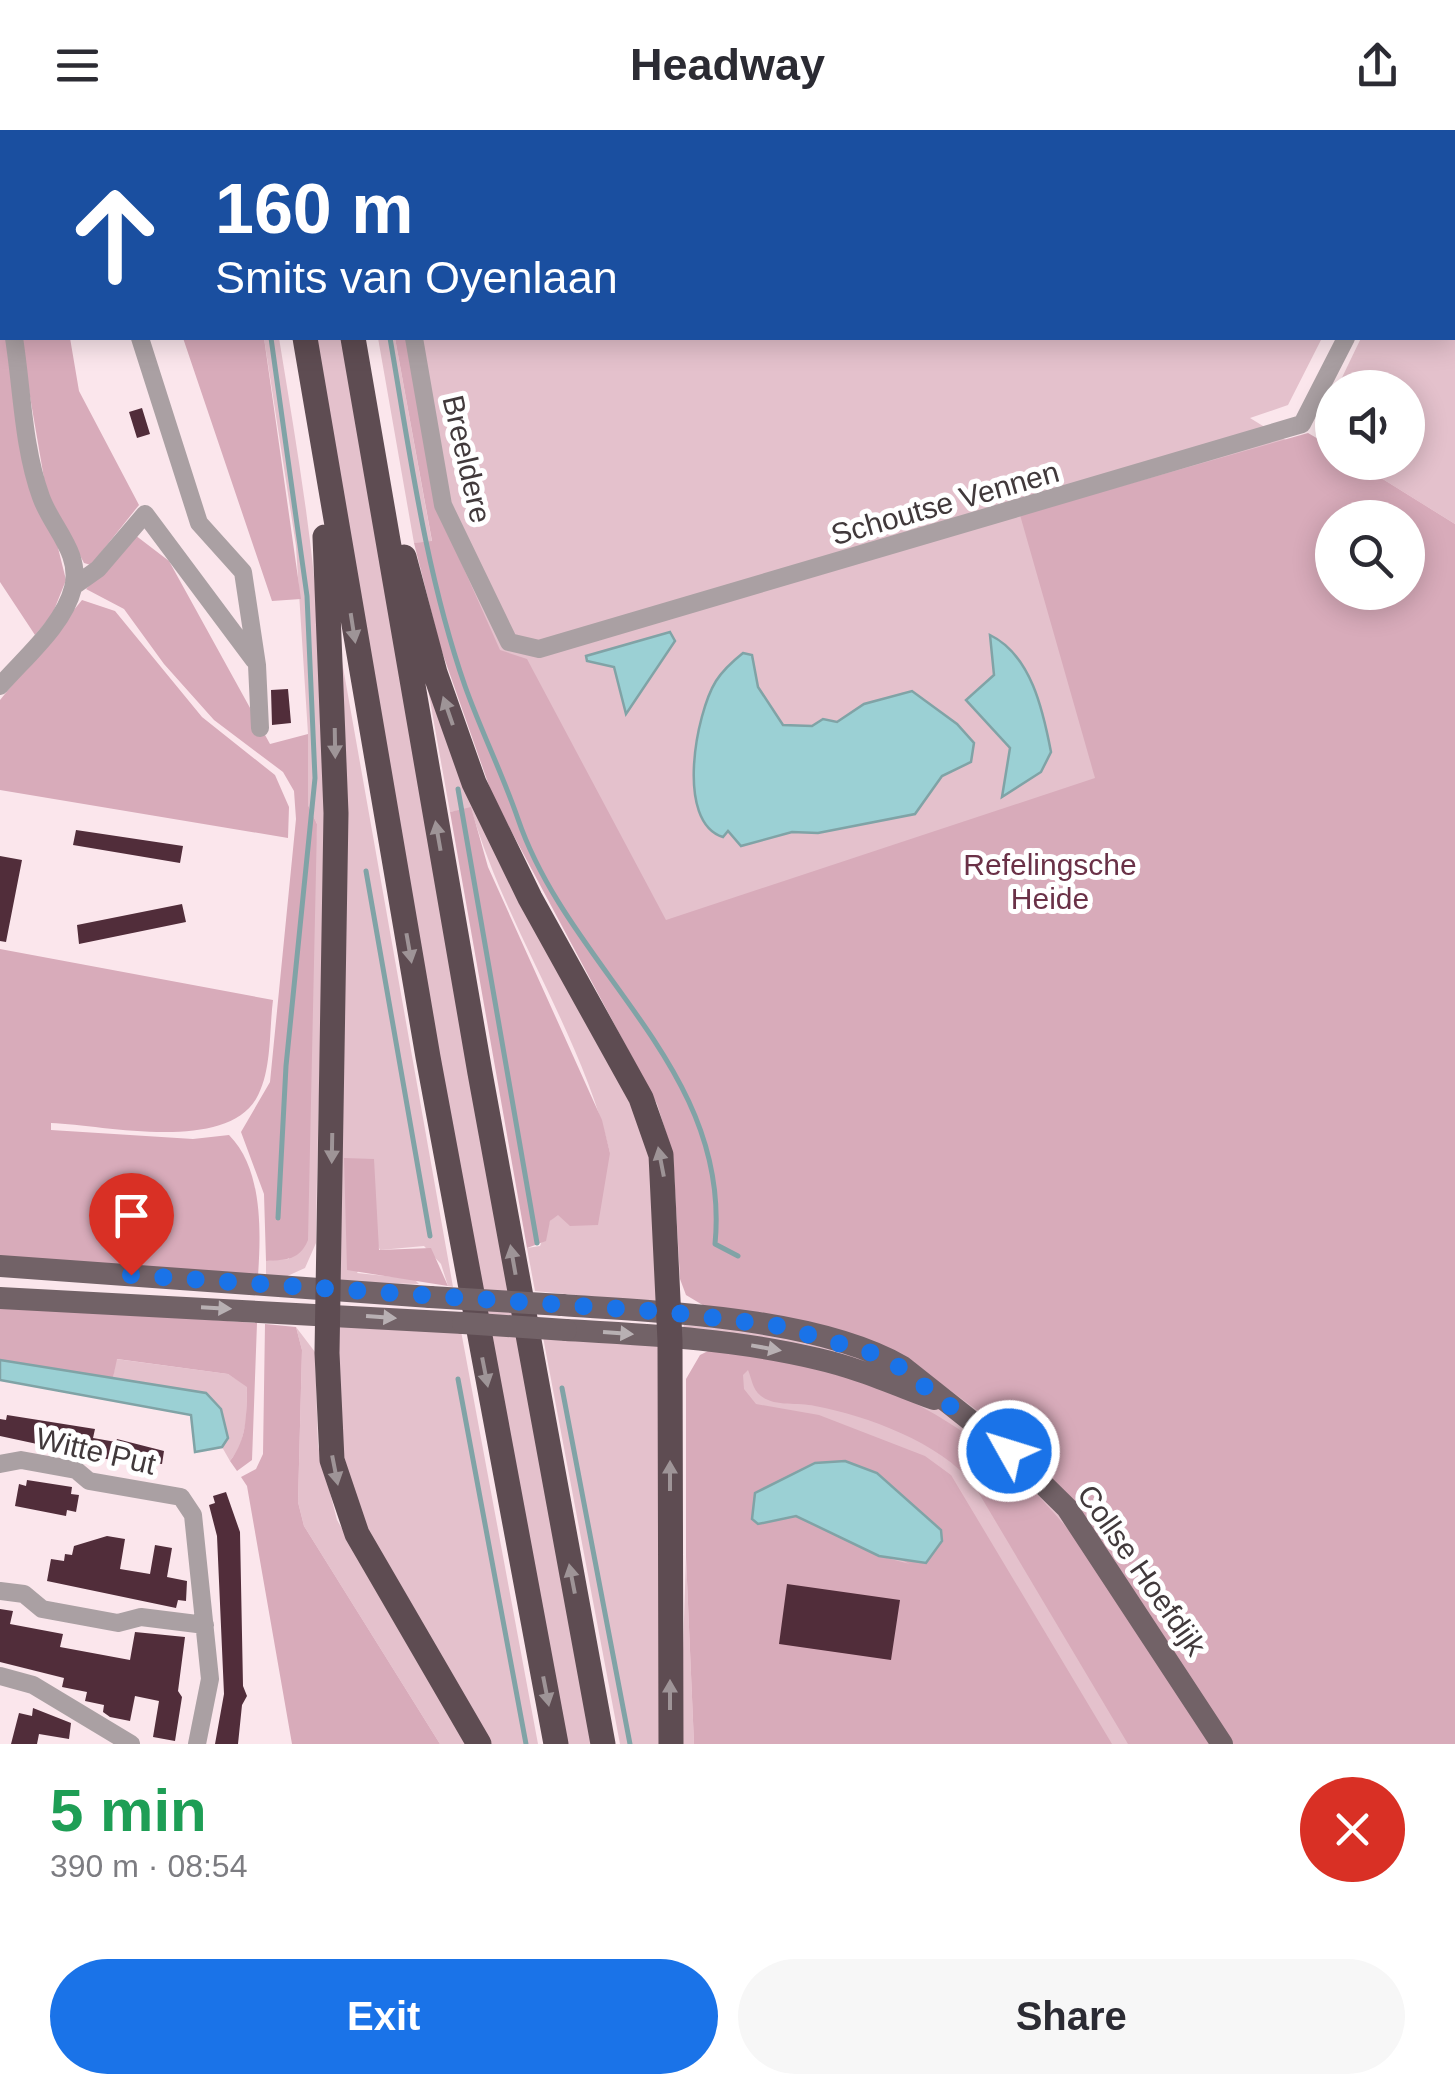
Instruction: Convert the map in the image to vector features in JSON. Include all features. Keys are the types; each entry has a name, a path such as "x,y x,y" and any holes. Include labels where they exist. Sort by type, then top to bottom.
{"highway":[{"path":"305,340 428,1058 556,1744"},
{"path":"354,340 483,1092 603,1744"},
{"path":"320,428 336,763 329,1428 345,1509 479,1744"},
{"path":"372,452 435,674 474,782 522,882 650,1123 665,1182 670,1744"}],"main road":[{"path":"0,1266 329,1302 434,1320 566,1330 669,1324"},
{"path":"0,1298 329,1302 430,1297 562,1305 669,1324"},
{"name":"Collse Hoefdijk","path":"669,1324 822,1360 952,1405 1009,1451 1067,1508 1222,1744"}],"street":[{"path":"14,340 37,482 73,556 74,586"},
{"path":"141,340 199,523 243,572 258,665 260,728"},
{"name":"Breeldere","path":"414,340 443,505 510,642"},
{"name":"Schoutse Vennen","path":"510,642 530,648 551,647 1302,424 1345,340"},
{"path":"0,686 56,621 74,586 98,570 145,514 258,665"},
{"name":"Witte Put","path":"0,1464 20,1460 76,1470 90,1481 180,1497 193,1515 205,1625"},
{"path":"0,1591 24,1594 42,1609 118,1623 140,1617 205,1625 210,1679 196,1744"},
{"path":"0,1676 34,1685 131,1744"}],"green space":[{"path":"0,340 6,340 66,580 52,615 35,635 0,582"},
{"path":"20,340 70,340 79,391 139,505 91,565 84,563 46,490"},
{"path":"184,340 264,340 301,599 272,601"},
{"path":"264,340 279,340 297,450 316,600 323,713 316,1243 305,1268 283,1278 266,1277 266,1261 289,1259 317,824 308,805 308,734 296,546"},
{"path":"314,340 344,340 595,1744 563,1744 498,1406"},
{"path":"378,340 395,340 432,542 414,543"},
{"path":"395,340 410,340 452,542 500,650 527,659 666,920 1095,778 1020,515 1308,433 1315,437 1315,480 1384,480 1416,500 1315,500 1315,610 1425,610 1425,505 1455,524 1455,1744 1231,1744 1098,1535 1011,1435 921,1369 706,1307 686,1295 680,1279 673,1155 657,1104 493,797 440,646 414,543 432,541"},
{"name":"Refelingsche Heide","path":"418,340 1321,340 1288,405 1250,418 1315,458 1315,480 1351,480 1383,500 1315,500 1315,610 1425,610 1425,526 1455,544 1455,1744 718,1744 731,1339 683,1328 684,1325 729,1329 728,1205 450,583 455,525"},
{"path":"1360,340 1455,340 1455,524 1425,505 1425,500 1416,500 1384,480 1425,480 1425,370 1346,370"},
{"path":"135,535 169,561 270,744 308,734 308,805 317,824 308,1240 301,1252 286,1259 266,1261 264,1194 241,1132 270,1082 296,819 294,791 283,772 214,720 164,664 124,609 86,589"},
{"path":"82,600 115,611 202,717 275,775 289,807 288,838 0,790 0,700"},
{"path":"335,622 453,1287 448,1286 441,1264 424,1246 380,1250 376,1242 357,1273 414,1279 419,1284 340,1282"},
{"path":"420,645 654,1151 660,1288 655,1303 535,1291 527,1248 540,1246 550,1221 610,1153 581,1065 503,895 471,808 450,812"},
{"path":"471,807 488,867 602,1120 610,1153 598,1225 570,1226 558,1215 550,1221 546,1241 527,1248 450,812"},
{"path":"0,949 273,1000 265,1076 256,1099 240,1116 218,1126 191,1131 130,1131 51,1123 51,1130 193,1139 229,1135 240,1149 254,1183 260,1240 258,1276 0,1258"},
{"path":"344,1158 374,1159 379,1250 431,1248 448,1286 347,1270"},
{"path":"0,1305 257,1323 252,1460 237,1471 230,1461 243,1435 247,1387 228,1374 117,1359 113,1378 0,1360"},
{"path":"265,1324 296,1327 302,1350 298,1502 304,1526 440,1744 292,1744 247,1486 241,1477 256,1469 263,1454"},
{"path":"336,1324 461,1331 538,1744 487,1744 372,1546 345,1483"},
{"path":"296,1327 315,1352 318,1446 337,1520 466,1744 440,1744 304,1526 298,1502 302,1350"},
{"path":"543,1337 659,1342 662,1744 620,1744"},
{"path":"710,1350 831,1369 902,1397 962,1431 1013,1471 1058,1518 1098,1568 1213,1744 1128,1744 974,1485 960,1470 922,1444 879,1424 815,1406 767,1399 756,1390 748,1370 743,1375 744,1389 756,1404 819,1415 925,1456 951,1475 1112,1744 694,1744 686,1557 686,1379 700,1355","holes":["796,1516 910,1564 879,1556"]},
{"path":"116,1359 228,1374 247,1386 246,1422 240,1447 230,1461 222,1447 228,1438 206,1393 113,1378"},
{"path":"686,1557 694,1744 680,1744"}],"water":[{"path":"670,632 675,641 626,714 614,667 587,661 586,656"},
{"path":"990,635 1016,656 1033,685 1051,752 1041,772 1002,797 1010,748 966,700 994,675"},
{"path":"743,653 752,655 758,687 783,725 812,726 823,719 837,722 864,704 912,691 957,724 974,743 971,762 942,776 915,814 818,833 792,832 741,846 728,831 723,837 708,827 694,789 694,765 709,696 722,673"},
{"path":"0,1360 206,1393 221,1409 228,1438 222,1447 195,1452 191,1415 0,1380"},
{"path":"845,1461 877,1473 941,1530 942,1541 926,1563 879,1556 796,1516 758,1524 752,1519 755,1493 815,1463"}],"building":[{"path":"142,408 150,434 137,438 129,412"},
{"path":"288,689 291,723 272,725 271,690"},
{"path":"76,830 183,846 180,863 73,845"},
{"path":"0,856 22,860 6,942 0,941"},
{"path":"182,904 186,922 79,944 77,925"},
{"path":"7,1415 95,1429 93,1438 116,1442 117,1439 164,1451 162,1464 155,1463 153,1469 0,1436 0,1419 6,1420"},
{"path":"27,1480 72,1487 71,1494 79,1495 76,1512 67,1510 66,1516 15,1506 19,1484 26,1486"},
{"path":"226,1492 240,1532 243,1686 247,1696 242,1705 238,1744 215,1744 224,1694 217,1536 209,1505 215,1503 213,1496"},
{"path":"107,1536 125,1539 120,1569 150,1574 155,1545 172,1548 167,1577 187,1581 186,1601 178,1600 176,1608 47,1581 51,1559 64,1561 65,1554 72,1555 74,1546"},
{"path":"787,1584 900,1600 891,1660 779,1644"},
{"path":"0,1609 13,1611 10,1624 63,1634 60,1647 130,1660 135,1632 185,1637 175,1741 153,1737 159,1701 135,1696 130,1721 110,1717 103,1712 104,1705 85,1701 87,1692 62,1687 64,1678 0,1662"},
{"path":"33,1708 71,1723 69,1739 39,1734 37,1744 11,1744 19,1713 32,1716"}],"waterway":[{"path":"271,340 307,596 315,778 286,1066 278,1218"},
{"path":"390,340 429,557 471,703 542,874 674,1073 699,1125 714,1182 715,1244 738,1256"},
{"path":"458,789 537,1243"},
{"path":"366,871 430,1236"},
{"path":"458,1379 526,1744"},
{"path":"562,1388 630,1744"}],"route":[{"path":"131,1275 668,1312 779,1326 886,1357 1009,1451"}]}
